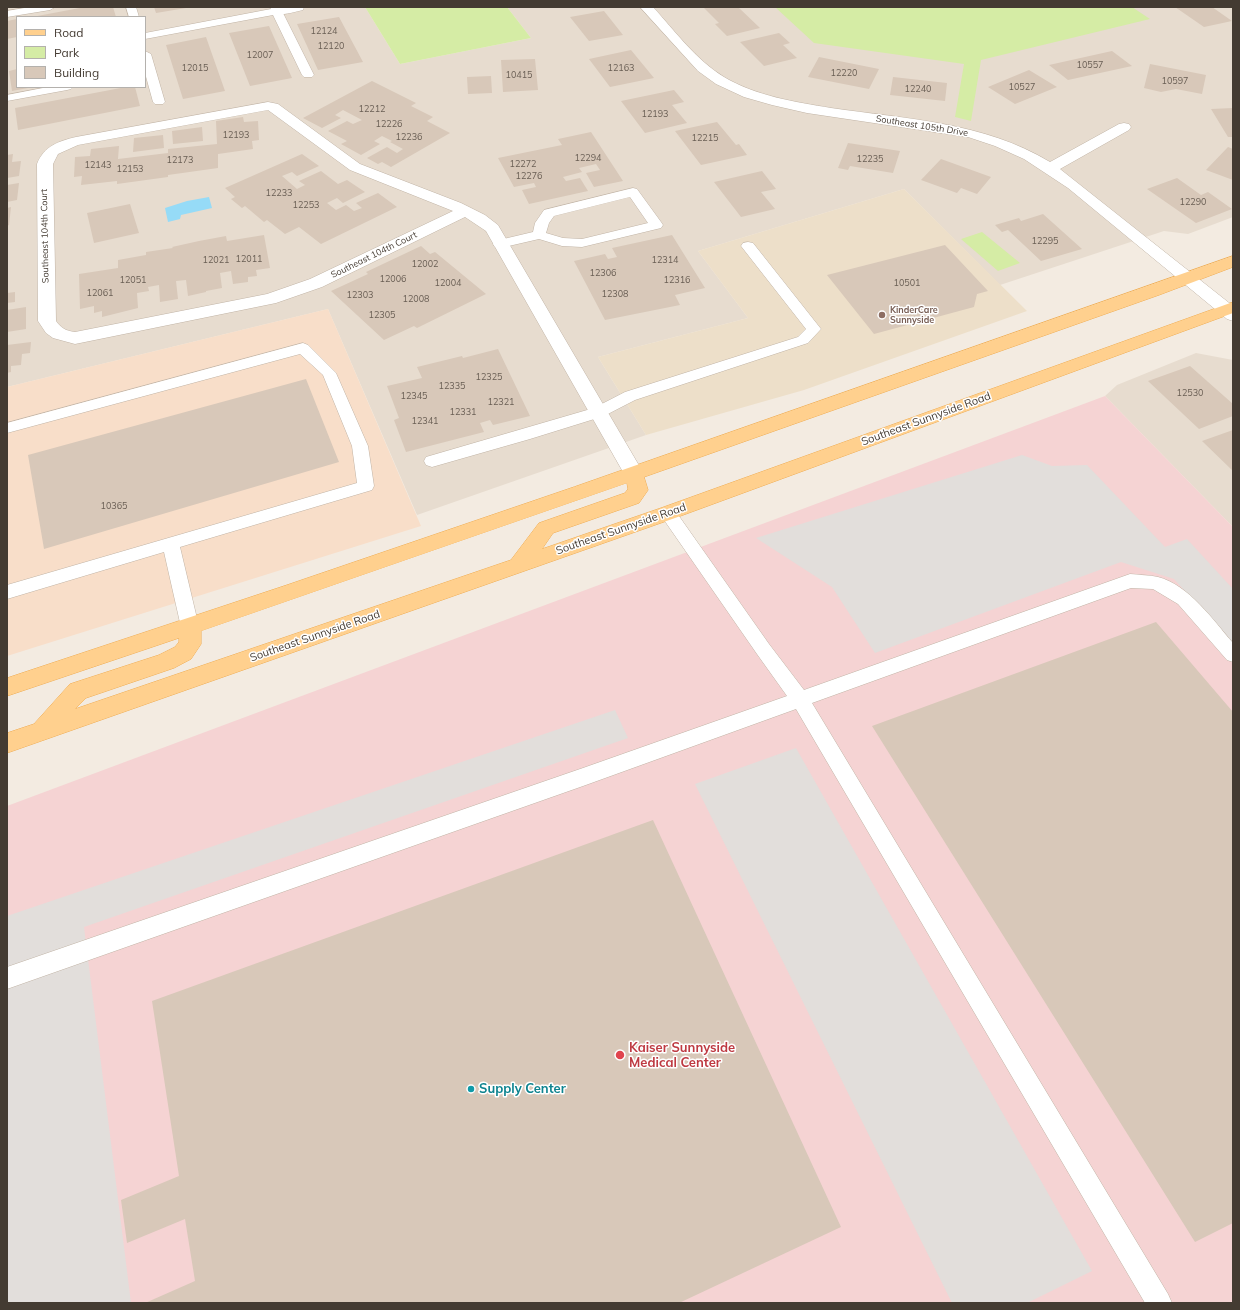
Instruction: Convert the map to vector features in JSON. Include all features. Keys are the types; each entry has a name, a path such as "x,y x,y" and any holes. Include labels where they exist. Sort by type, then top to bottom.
{"main road":[{"path":"7,687 190,627 634,474 1233,261"},
{"name":"Southeast Sunnyside Road","path":"7,742 668,513 1231,311"},
{"path":"518,565 546,528 632,498 638,490 634,474"},
{"path":"41,731 78,690 166,662 183,653 190,644 190,627"}],"street":[{"path":"276,9 298,7"},
{"name":"Southeast 105th Drive","path":"646,7 689,56 703,69 721,81 751,95 789,106 942,128 977,135 1000,142 1050,168 1231,311"},
{"name":"Southeast 104th Court","path":"465,211 316,283 270,299 75,338 61,336 52,330 47,321 45,164 46,157 53,150 76,141 268,106 272,107 355,167 465,211 479,218 492,228 634,474"},
{"path":"1050,168 1124,126"}],"lane":[{"path":"7,14 50,7"},
{"path":"146,36 276,9 308,75"},
{"path":"146,60 148,72 159,102"},
{"path":"7,98 62,88"},
{"path":"500,244 539,235 562,242 582,243 656,225 633,192 549,213 542,223 539,235"},
{"path":"432,461 599,412 630,396 803,340 814,329 748,246"},
{"path":"7,428 303,348 329,373 360,446 366,486 7,592"},
{"path":"668,513 801,700 1159,1303"},
{"path":"171,544 190,627"},
{"path":"7,978 801,700 1130,581 1156,583 1184,599 1233,655"}],"shaded area":[{"path":"7,7 365,7 400,64 531,38 507,7 1233,7 1233,217 1188,234 1164,231 1000,285 904,189 698,251 748,318 598,357 646,435 417,515 328,309 7,387"},
{"name":"KinderCare Sunnyside","path":"904,189 1027,311 804,390 646,435 598,357 748,318 698,251"},
{"path":"328,309 421,526 7,656 7,387"},
{"path":"1196,353 1233,360 1233,527 1105,396 1117,385"},
{"name":"Kaiser Sunnyside Medical Center","path":"1105,396 1233,527 1233,1303 7,1303 7,806"},
{"path":"1022,455 1052,466 1087,465 1165,547 1187,539 1233,589 1233,645 1174,579 1121,562 875,653 832,587 756,538"},
{"path":"615,710 628,738 84,927 131,1303 7,1303 7,916"},
{"path":"796,748 1092,1271 1027,1303 952,1303 695,784"}],"green space":[{"path":"365,7 507,7 531,38 400,64"},
{"path":"775,7 1132,7 1150,19 981,60 971,121 955,117 964,64 814,43"},
{"path":"982,232 1020,263 998,271 961,239"}],"water":[{"path":"209,197 212,208 181,215 180,219 168,222 165,208 187,201"}],"building":[{"path":"85,7 113,7 116,16 37,16"},
{"path":"154,7 186,7 186,8 156,13"},
{"path":"703,7 738,7 760,28 727,36 715,24 719,23"},
{"path":"1175,7 1212,7 1232,21 1204,27"},
{"path":"604,11 623,35 589,41 570,17"},
{"path":"339,17 363,62 318,70 297,24"},
{"path":"16,19 16,37 7,39 7,21"},
{"path":"269,26 292,78 250,86 229,33"},
{"path":"779,33 790,43 783,45 797,58 764,66 740,42"},
{"path":"206,37 225,91 183,99 166,45"},
{"path":"631,50 654,78 610,87 589,59"},
{"path":"1112,51 1132,66 1068,80 1049,65"},
{"path":"819,57 879,69 869,89 808,77"},
{"path":"535,59 538,90 503,92 501,60"},
{"path":"1150,64 1206,75 1202,94 1176,89 1161,92 1144,88"},
{"path":"16,69 16,88 28,88 12,91 9,71"},
{"path":"1029,70 1057,87 1015,104 988,87"},
{"path":"491,76 492,93 468,94 467,77"},
{"path":"893,77 947,83 945,101 890,95"},
{"path":"372,81 416,103 411,106 433,117 427,121 450,133 391,167 382,162 378,164 367,158 387,147 397,153 403,149 390,142 392,141 382,136 374,141 380,144 361,155 341,144 347,141 328,131 347,121 353,124 362,120 343,110 335,115 341,118 322,128 303,118"},
{"path":"121,88 135,88 140,106 18,130 15,108"},
{"path":"674,90 684,102 672,105 687,123 645,133 621,101"},
{"path":"1233,108 1233,137 1228,137 1211,109"},
{"path":"243,117 244,122 258,121 259,140 252,141 253,149 218,154 218,168 117,184 117,181 81,185 82,176 74,177 75,157 90,156 91,149 119,146 118,159 168,153 168,149 217,144 216,121"},
{"path":"717,122 736,145 739,144 747,155 701,165 675,131"},
{"path":"202,127 203,141 173,144 172,131"},
{"path":"591,132 623,181 594,187 586,173 600,170 596,164 579,168 582,172 563,177 566,181 580,178 588,191 529,204 522,190 536,187 534,183 514,187 498,158 562,145 558,139"},
{"path":"163,135 164,148 133,152 134,138"},
{"path":"848,143 900,151 893,173 850,166 848,170 838,168"},
{"path":"1228,147 1233,149 1233,180 1206,170"},
{"path":"13,154 12,162 21,161 19,176 7,178 7,155"},
{"path":"302,154 319,166 297,176 292,172 282,176 297,189 305,185 299,181 321,171 338,184 347,180 365,192 343,203 337,198 327,203 336,210 346,205 354,211 362,208 356,203 378,193 397,207 321,244 299,227 285,234 267,220 264,222 245,206 242,208 231,199 235,197 225,188"},
{"path":"941,159 991,177 977,194 961,188 957,193 921,180"},
{"path":"762,171 776,189 761,192 775,209 741,217 714,182"},
{"path":"1177,178 1201,195 1208,192 1232,209 1196,223 1147,189"},
{"path":"19,183 17,200 7,202 7,185"},
{"path":"130,204 139,233 94,243 87,213"},
{"path":"11,207 9,225 7,226 7,208"},
{"path":"1043,214 1082,249 1041,261 1008,230 1002,232 995,225 1019,218 1021,221"},
{"path":"264,235 270,268 256,270 257,276 248,277 248,282 233,284 231,271 220,273 222,288 188,296 186,280 176,281 178,299 160,302 159,285 148,287 149,291 137,293 138,308 102,317 102,311 94,313 94,306 80,309 79,274 118,268 118,260 146,255 146,252 173,248 172,247 226,236 227,241"},
{"path":"672,235 705,288 675,295 680,305 605,320 574,261 605,254 608,259 617,257 612,248"},
{"path":"945,245 988,291 977,294 974,307 874,334 827,275"},
{"path":"421,246 430,254 435,252 486,294 417,328 414,326 384,340 331,291 368,274 366,272"},
{"path":"15,292 15,302 7,303 7,293"},
{"path":"26,307 26,329 7,332 7,310"},
{"path":"31,342 30,353 22,354 21,365 11,366 11,372 7,373 7,345"},
{"path":"498,349 530,416 493,425 490,420 480,423 484,432 406,452 394,420 399,418 387,386 422,378 417,367"},
{"path":"1190,366 1233,404 1233,416 1199,429 1148,381"},
{"path":"306,379 339,462 44,549 28,455"},
{"path":"1233,430 1233,471 1202,441"},
{"path":"1156,622 1233,712 1233,1223 1195,1242 872,726"},
{"name":"Supply Center","path":"653,820 841,1227 679,1303 145,1303 195,1281 185,1219 127,1243 121,1200 179,1176 152,1001"}],"place":[{"name":"KinderCare Sunnyside","path":"882,315"},
{"name":"Kaiser Sunnyside Medical Center","path":"620,1055"},
{"name":"Supply Center","path":"471,1089"}]}
